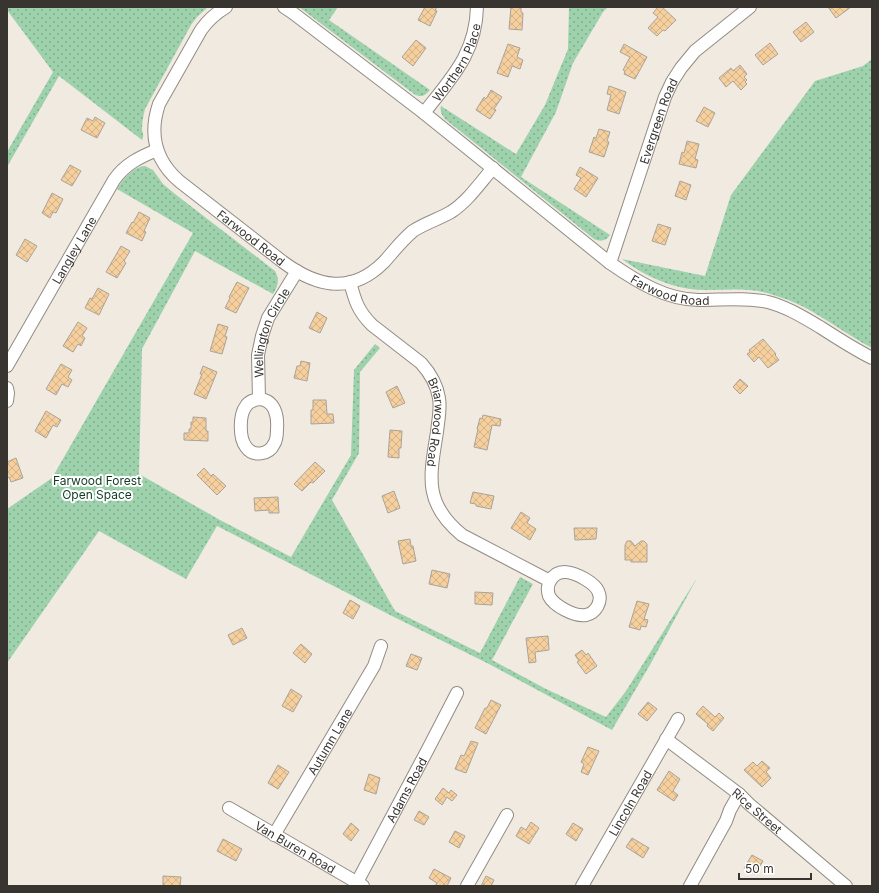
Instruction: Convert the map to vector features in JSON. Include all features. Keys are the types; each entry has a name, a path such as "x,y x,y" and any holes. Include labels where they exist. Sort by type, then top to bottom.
{"street":[{"name":"Farwood Road","path":"226,7 213,16 201,30 159,104 154,122 157,150 172,175 283,262 297,271 315,280 333,284 350,282 364,277 377,268 404,239 420,227 445,215 458,206 473,192 493,168"},
{"name":"Farwood Road","path":"284,7 294,13 424,113 610,263 636,280 661,292 688,300 745,299 780,306 802,316 856,350 872,358"},
{"name":"Worthern Place","path":"424,113 455,74 471,45 477,7"},
{"name":"Evergreen Road","path":"610,263 665,97 672,82 695,51 750,7"},
{"name":"Langley Lane","path":"7,366 114,180 122,170 133,161 157,150"},
{"name":"Wellington Circle","path":"259,399 258,356 264,328 268,318 297,271"},
{"name":"Briarwood Road","path":"350,282 357,305 366,319 421,363 427,370 434,383 439,398 439,414 431,482 435,499 445,519 462,535 550,581"},
{"path":"7,388 7,401"},
{"name":"Autumn Lane","path":"274,835 374,666 381,646"},
{"name":"Adams Road","path":"358,885 457,693"},
{"name":"Lincoln Road","path":"582,886 678,719"},
{"name":"Rice Street","path":"666,740 739,794 846,886"},
{"path":"690,886 726,821 739,794"},
{"name":"Van Buren Road","path":"229,808 358,885"},
{"path":"467,886 507,815"}],"green space":[{"path":"7,7 208,7 191,25 145,109 142,122 142,140 59,76 7,167 7,152 53,72 7,10"},
{"path":"299,7 338,7 329,20 430,90 423,96 414,94"},
{"path":"569,7 608,7 603,12 573,63 556,112 521,177 610,235 607,239 603,240 594,239 445,119 441,111 441,106 516,154 545,105 568,49"},
{"path":"872,59 872,348 813,312 786,299 752,290 706,290 683,288 651,277 631,266 622,259 705,276 731,195 815,81 863,66"},
{"name":"Farwood Forest Open Space","path":"145,166 153,170 163,184 175,194 275,271 278,280 273,294 195,251 142,349 139,474 220,520 291,557 351,455 354,370 375,344 380,348 360,372 359,453 332,500 395,611 480,653 520,577 533,584 492,660 546,689 606,717 626,691 697,578 651,663 612,730 487,663 217,526 186,579 99,531 7,663 7,509 52,478 193,233 117,189 122,181 132,171"}],"building":[{"path":"425,7 437,7 435,10 437,11 430,26 418,20"},
{"path":"511,7 521,7 521,12 523,13 522,30 509,29"},
{"path":"658,7 662,7 676,20 665,31 663,30 657,36 648,28 658,17 653,13"},
{"path":"828,7 851,7 836,18"},
{"path":"806,22 814,32 801,42 793,32"},
{"path":"416,40 426,48 413,66 402,57"},
{"path":"770,43 778,54 763,65 755,55"},
{"path":"508,44 520,48 517,57 523,60 520,69 512,66 508,77 497,73"},
{"path":"624,44 647,57 635,79 624,74 625,71 623,70 630,57 620,52"},
{"path":"740,65 747,74 744,77 747,80 745,82 747,84 741,90 733,81 726,87 719,78 731,68 733,71"},
{"path":"609,86 626,92 619,114 607,110 611,95 607,94"},
{"path":"491,90 502,97 494,109 496,110 490,119 476,110 484,97 486,99"},
{"path":"704,107 715,113 708,127 696,121"},
{"path":"95,117 105,123 97,138 81,130 87,118 93,121"},
{"path":"599,129 610,132 607,141 609,142 604,157 589,152 594,137 596,138"},
{"path":"687,141 699,144 695,159 698,160 696,168 679,164"},
{"path":"70,165 81,171 72,186 61,180"},
{"path":"580,167 598,178 586,197 574,189 581,178 576,175"},
{"path":"680,181 691,185 686,200 675,196"},
{"path":"52,193 63,199 56,213 53,212 50,218 42,213"},
{"path":"139,212 150,218 144,231 146,232 142,241 126,233"},
{"path":"658,224 671,228 665,245 652,241"},
{"path":"25,239 37,246 27,262 16,255"},
{"path":"121,246 130,251 124,261 126,263 117,278 106,272"},
{"path":"237,282 249,288 236,313 225,308"},
{"path":"98,288 109,294 99,315 85,308 90,298 92,299"},
{"path":"317,312 327,318 320,333 309,328"},
{"path":"78,322 87,328 82,336 85,338 81,346 78,344 73,352 63,346"},
{"path":"218,324 228,327 222,354 210,351"},
{"path":"763,339 776,354 775,355 779,360 768,368 759,357 754,362 747,354 750,352 749,350"},
{"path":"301,361 310,363 307,381 294,378 297,366 300,366"},
{"path":"61,364 72,370 68,377 72,380 68,387 62,384 56,395 46,389"},
{"path":"203,366 217,372 206,399 194,394 202,374 200,374"},
{"path":"740,379 748,386 740,394 733,387"},
{"path":"397,386 405,403 393,408 386,392"},
{"path":"313,400 326,400 327,414 333,414 334,423 311,424"},
{"path":"46,411 61,420 57,427 53,425 46,438 35,431"},
{"path":"483,415 501,419 500,426 492,425 487,450 474,447 480,418 482,419"},
{"path":"193,417 206,418 208,441 184,440 184,433 189,433 189,429 191,429 191,422 193,422"},
{"path":"390,430 402,431 399,458 388,457"},
{"path":"16,458 23,478 11,482 9,477 7,478 7,462"},
{"path":"315,462 325,471 302,491 294,484"},
{"path":"204,468 211,476 213,474 226,486 217,495 197,475"},
{"path":"394,491 400,508 388,513 382,496"},
{"path":"473,492 494,496 491,509 476,506 476,504 470,503"},
{"path":"278,497 279,513 269,513 269,510 255,511 254,498"},
{"path":"521,512 530,518 527,523 536,529 530,540 511,528"},
{"path":"574,528 597,528 596,539 575,540"},
{"path":"410,539 416,561 403,564 398,541"},
{"path":"627,541 631,541 635,546 641,541 644,541 647,544 647,562 631,562 631,560 625,560 625,545"},
{"path":"432,570 450,574 447,588 429,584"},
{"path":"475,592 493,593 492,605 475,604"},
{"path":"350,600 360,606 353,619 343,613"},
{"path":"637,601 649,604 644,619 648,620 646,627 641,626 640,630 629,627"},
{"path":"242,628 247,638 233,645 228,635"},
{"path":"548,636 549,650 535,652 536,662 529,663 526,638"},
{"path":"301,644 312,654 305,663 293,653"},
{"path":"582,650 586,655 588,653 597,666 586,674 577,662 579,661 575,655"},
{"path":"411,654 422,658 417,670 406,666"},
{"path":"291,689 302,696 293,712 282,706"},
{"path":"491,700 501,705 486,734 475,728 485,708 487,708"},
{"path":"648,702 657,709 647,721 638,714"},
{"path":"703,706 715,717 719,713 724,718 713,731 707,726 708,724 696,714"},
{"path":"471,741 478,743 466,773 455,769 461,755 464,756"},
{"path":"588,747 599,751 588,775 581,772 584,764 581,762"},
{"path":"762,761 770,768 766,772 771,778 762,787 744,770 753,762 757,766"},
{"path":"278,765 289,772 278,789 268,783"},
{"path":"669,771 680,779 673,791 678,795 674,801 657,790"},
{"path":"369,774 380,778 376,794 364,790"},
{"path":"443,788 449,793 451,790 457,795 452,801 447,797 442,805 435,799"},
{"path":"419,811 429,817 424,825 414,820"},
{"path":"531,822 539,828 529,844 516,836 521,827 526,830"},
{"path":"351,823 359,830 351,841 343,834"},
{"path":"573,823 583,829 576,841 566,834"},
{"path":"455,831 465,836 459,848 449,842"},
{"path":"632,838 649,848 643,858 626,847"},
{"path":"223,839 242,849 236,861 217,851"},
{"path":"752,855 763,861 755,874 744,868"},
{"path":"434,869 451,878 447,886 435,886 437,883 429,878"},
{"path":"163,876 181,877 180,886 163,886"},
{"path":"486,876 494,880 491,886 481,886"}]}
